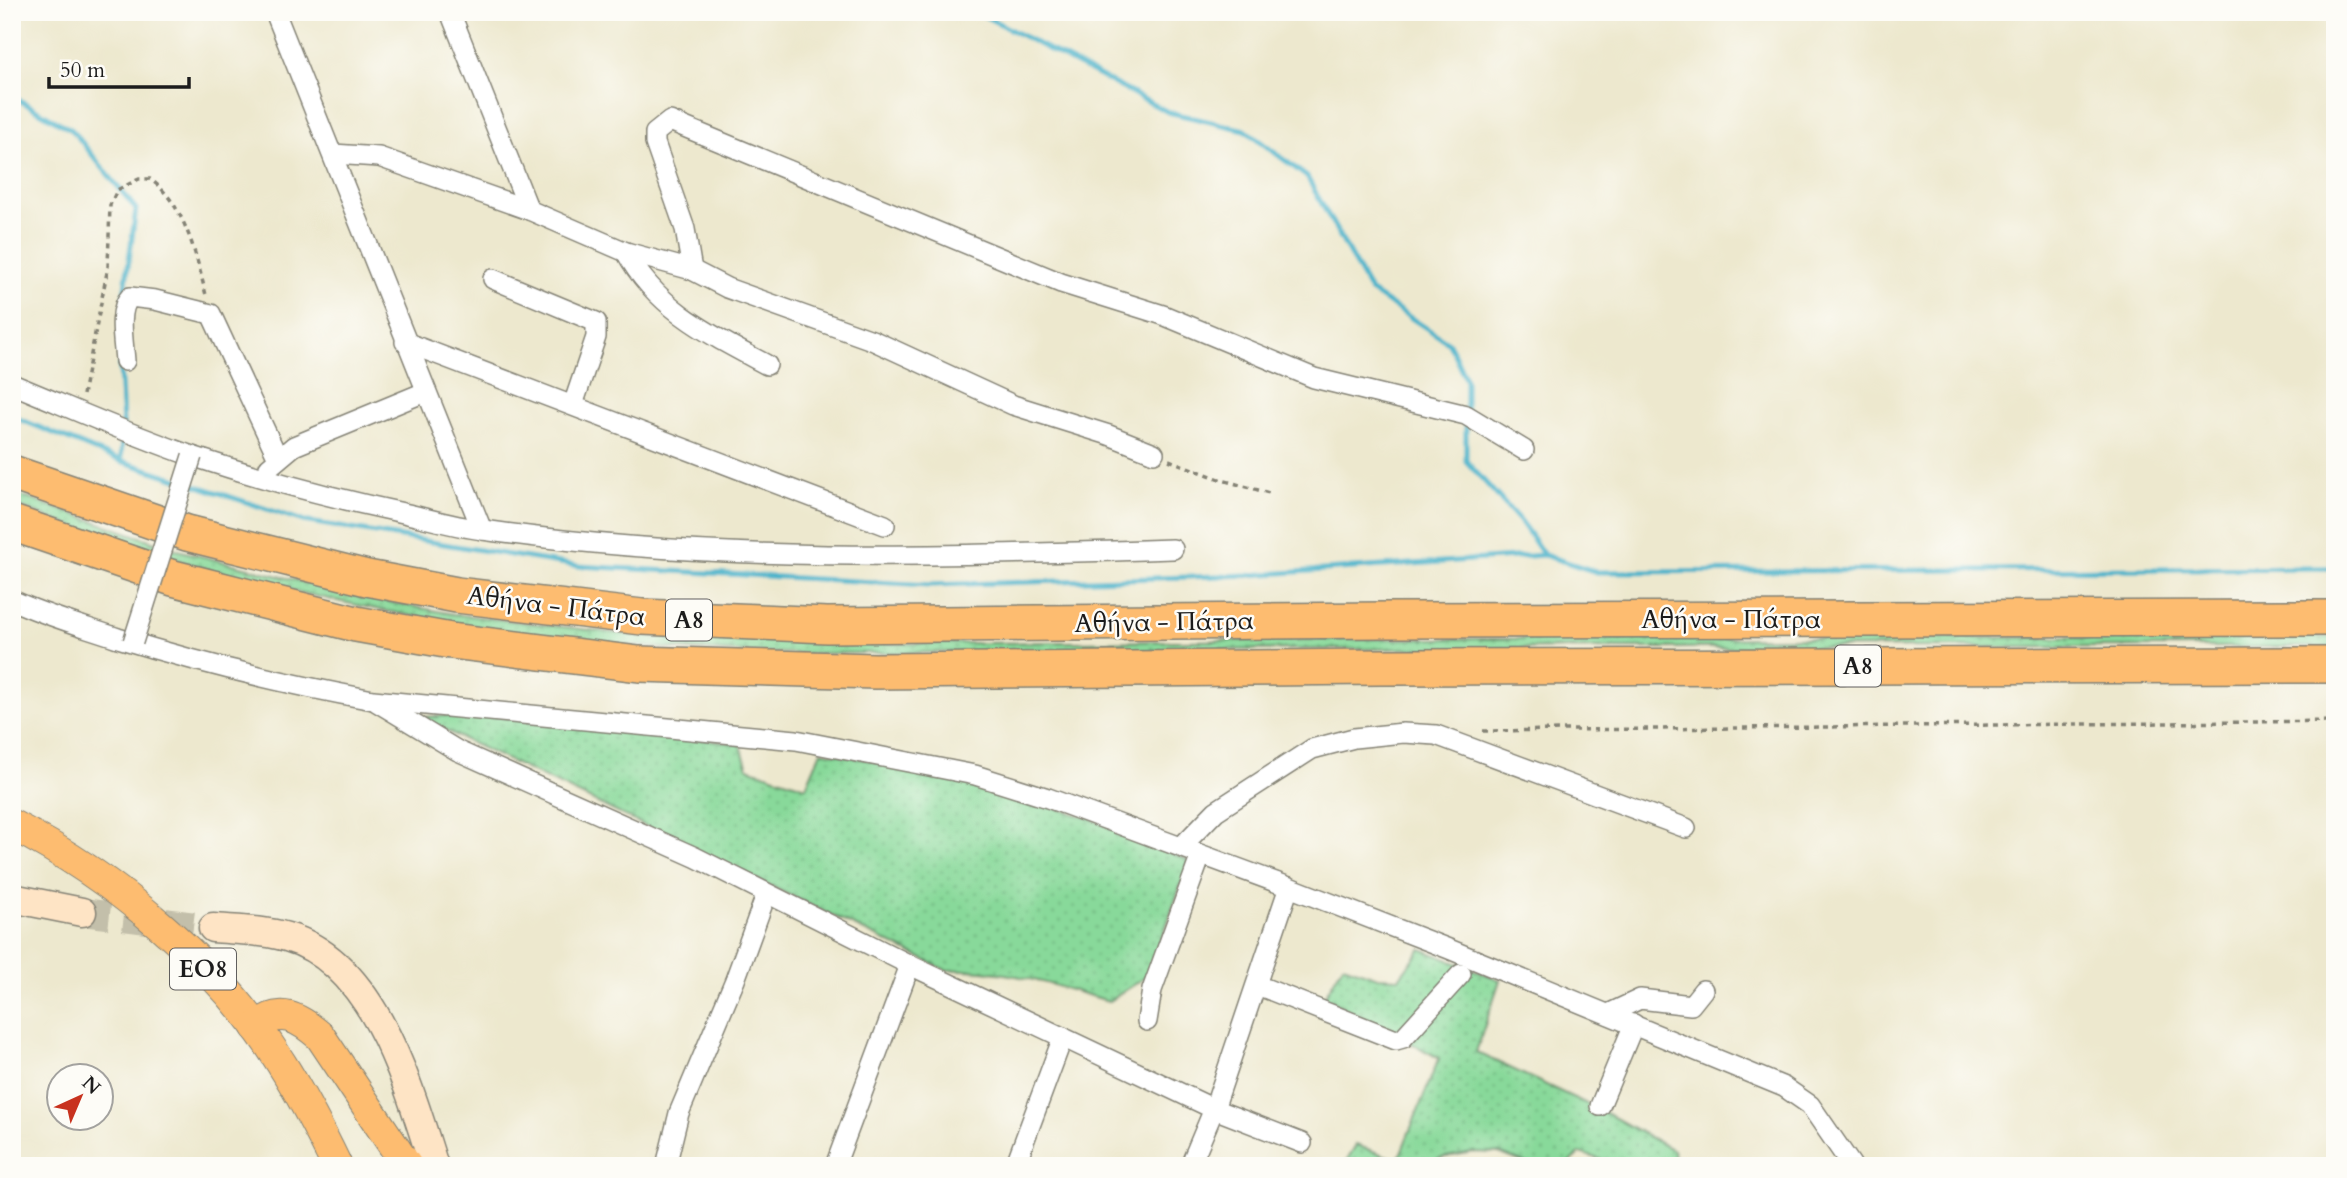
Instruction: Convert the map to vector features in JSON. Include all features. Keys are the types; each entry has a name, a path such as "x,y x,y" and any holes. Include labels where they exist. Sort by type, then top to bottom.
{"highway":[{"name":"Αθήνα - Πάτρα","path":"12,473 187,533 367,578 457,595 642,617 827,625 1384,620 2335,618"},
{"name":"Αθήνα - Πάτρα","path":"12,523 173,578 356,624 451,641 639,664 838,671 2335,665"}],"main road":[{"name":"ΕΟ8","path":"12,825 75,860 122,894 169,934 256,1027 281,1062 337,1166"},
{"path":"256,1027 264,1020 286,1014 301,1020 320,1035 407,1166"}],"street":[{"path":"275,12 482,530"},
{"path":"450,12 529,210"},
{"path":"692,271 685,229 655,144 655,133 670,121 1061,283 1163,315 1314,378 1466,415 1524,450"},
{"path":"333,154 379,157 529,210 626,252 692,271 727,288 872,340 1013,405 1109,435 1154,453"},
{"path":"626,252 635,270 673,310 767,366"},
{"path":"493,279 596,321 596,337 573,405"},
{"path":"125,361 124,315 126,301 130,297 155,300 211,314 278,458"},
{"path":"405,342 885,525"},
{"path":"12,384 77,401 192,456 252,475 336,499 482,530 603,546 707,553 976,555 1173,549"},
{"path":"252,475 294,446 425,392"},
{"path":"133,642 192,456"},
{"path":"12,600 226,671 373,700 796,740 975,775 1048,798 1289,887 1634,1024 1796,1093 1817,1114 1852,1166"},
{"path":"373,700 458,751 695,857 910,965 1214,1109 1302,1143"},
{"path":"1181,848 1216,811 1312,749 1354,738 1403,733 1436,734 1686,828"},
{"path":"1147,1021 1152,990 1201,855"},
{"path":"1189,1166 1214,1109 1289,887"},
{"path":"666,1166 679,1113 735,980 766,895"},
{"path":"12,898 82,912"},
{"path":"213,928 289,937 335,963 353,981 384,1035 434,1166"},
{"path":"835,1166 910,965"},
{"path":"1257,985 1396,1040 1403,1038 1461,974"},
{"path":"1608,1014 1640,999 1691,1005 1703,990"},
{"path":"1600,1106 1634,1024"},
{"path":"1015,1166 1063,1037"}],"path":[{"path":"77,401 108,267 110,205 119,188 139,179 150,178 165,190 195,251 211,314"},
{"path":"1154,453 1188,469 1269,493"},
{"path":"1479,732 2335,721"}],"green space":[{"path":"12,493 181,551 362,597 453,614 640,636 874,644 1383,639 2335,637 2335,647 859,653 682,649 594,642 445,622 298,592 226,574 83,530 12,504"},
{"path":"473,714 740,744 748,768 806,787 821,751 959,778 1091,819 1189,861 1149,975 1109,1001 988,971 946,970 428,722 426,717"},
{"path":"1421,949 1500,980 1476,1052 1606,1113 1673,1150 1676,1166 1613,1166 1612,1163 1580,1153 1565,1166 1532,1166 1499,1153 1473,1152 1441,1158 1429,1166 1343,1166 1356,1145 1398,1160 1439,1058 1324,997 1343,965 1378,977 1399,978"}],"waterway":[{"path":"977,12 1168,112 1245,130 1307,177 1370,291 1449,343 1466,380 1466,412"},
{"path":"12,96 72,130 136,209 124,296"},
{"path":"120,365 123,425"},
{"path":"12,416 121,461 180,480"},
{"path":"1466,421 1466,461 1521,522 1544,555"},
{"path":"121,461 122,435"},
{"path":"189,483 303,521 578,566 930,585 1250,575 1544,555 1597,572 2335,568"}],"tunnel":[{"path":"82,912 213,928"}]}
